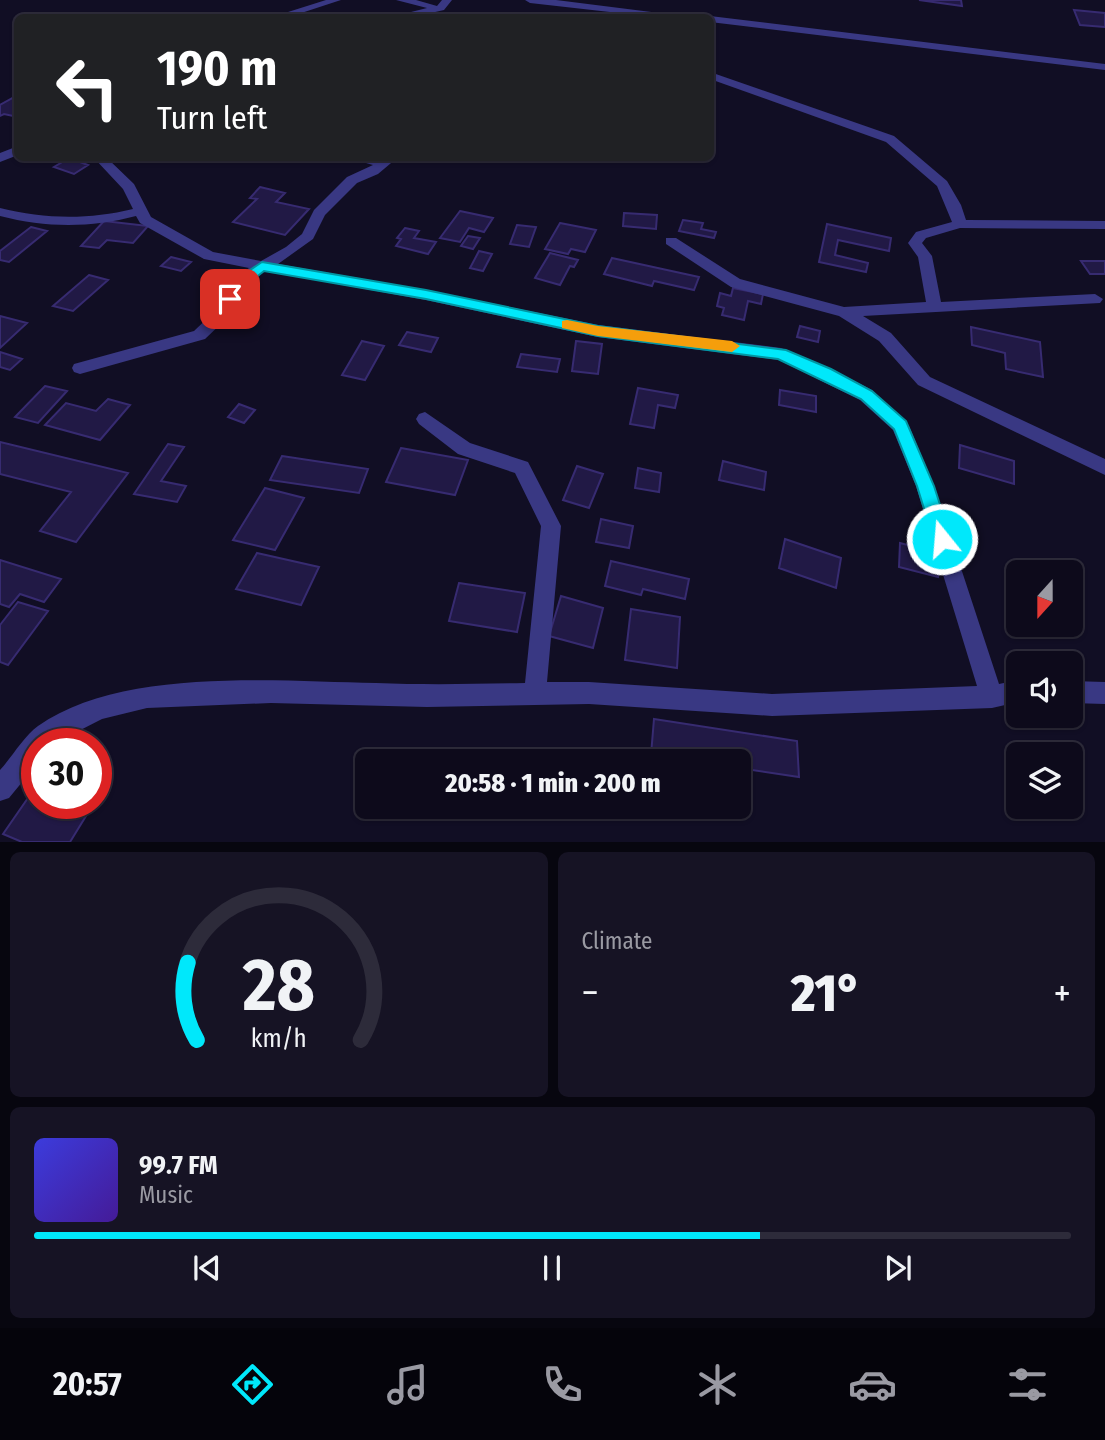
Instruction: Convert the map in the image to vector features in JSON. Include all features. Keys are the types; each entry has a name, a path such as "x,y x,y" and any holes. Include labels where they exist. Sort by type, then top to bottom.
{"street":[{"path":"288,14 336,0"},
{"path":"401,0 444,4"},
{"path":"530,0 551,12"},
{"path":"530,0 658,14"},
{"path":"407,14 444,4"},
{"path":"714,19 1105,67"},
{"path":"714,76 890,139 942,184 954,205 960,224"},
{"path":"103,161 129,187 145,220 209,256 426,295 598,331 781,354 866,395 900,426 915,462 992,697"},
{"path":"80,368 199,335 221,315 239,284 308,236 319,213 352,180 387,161"},
{"path":"0,212 60,223 116,218 142,211"},
{"path":"934,307 925,256 915,243 921,236 960,224 1105,225"},
{"path":"671,241 736,283 778,292 844,312 885,337 923,381 1105,467"},
{"path":"844,312 1095,299"},
{"path":"425,419 464,449 522,467 551,526 535,693"},
{"path":"59,728 99,708 147,697 271,692 427,696 589,693 772,705 992,697 1006,694"},
{"path":"1083,692 1105,693"},
{"path":"0,789 21,764"}],"building":[{"path":"919,0 961,0 962,6"},
{"path":"1074,10 1105,13 1105,27 1080,25"},
{"path":"14,97 14,116 0,116 0,105"},
{"path":"64,161 77,161 88,165 74,174 54,167"},
{"path":"260,187 285,193 276,202 309,209 285,235 233,222 257,199 250,198"},
{"path":"460,211 493,218 484,232 469,228 460,242 440,238"},
{"path":"624,213 657,215 656,229 623,226"},
{"path":"683,220 703,223 701,229 716,232 714,238 679,231"},
{"path":"104,221 148,226 133,243 107,240 99,248 81,246"},
{"path":"560,223 596,230 585,252 571,249 568,254 545,249"},
{"path":"827,224 891,238 889,251 838,240 835,255 868,263 866,272 819,262"},
{"path":"517,225 536,227 529,247 510,244"},
{"path":"31,227 47,231 9,262 0,260 0,251"},
{"path":"405,228 419,231 414,238 436,242 428,254 396,246 401,239 397,238"},
{"path":"468,236 480,238 473,249 461,246"},
{"path":"479,251 492,254 483,271 470,268"},
{"path":"550,253 578,260 574,267 570,266 560,285 535,278"},
{"path":"171,257 191,262 181,271 161,266"},
{"path":"612,258 699,277 694,290 654,281 652,286 604,274"},
{"path":"1081,261 1105,261 1105,274 1090,274"},
{"path":"89,275 108,280 73,311 53,306"},
{"path":"733,288 763,294 761,304 748,301 744,320 722,315 724,308 717,306 720,293 731,296"},
{"path":"0,316 27,323 0,348"},
{"path":"800,326 820,331 818,342 797,337"},
{"path":"971,327 1040,342 1043,377 1006,369 1005,353 972,345"},
{"path":"407,332 438,338 431,352 399,345"},
{"path":"362,341 384,346 365,380 342,375"},
{"path":"576,341 602,344 598,374 572,371"},
{"path":"0,352 22,359 10,370 0,367"},
{"path":"521,354 560,359 557,372 517,367"},
{"path":"45,386 67,391 38,423 15,417"},
{"path":"638,388 678,395 675,408 658,405 654,428 630,424"},
{"path":"780,390 816,396 816,412 779,405"},
{"path":"108,399 130,405 100,440 45,425 66,403 96,411"},
{"path":"239,404 255,410 244,423 228,417"},
{"path":"0,442 128,473 76,542 40,531 71,492 0,474"},
{"path":"168,444 184,447 161,481 186,486 177,502 134,494"},
{"path":"960,445 1014,461 1014,484 959,468"},
{"path":"401,448 468,460 455,495 386,482"},
{"path":"282,456 368,469 359,493 270,480"},
{"path":"723,461 766,472 764,490 719,480"},
{"path":"577,466 603,474 589,508 563,500"},
{"path":"638,468 661,473 659,492 635,488"},
{"path":"265,488 304,498 275,550 233,540"},
{"path":"601,519 633,526 629,548 596,542"},
{"path":"785,539 841,558 836,588 779,568"},
{"path":"900,543 938,553 938,577 899,567"},
{"path":"257,553 319,567 301,605 236,589"},
{"path":"0,560 61,579 44,602 20,594 9,607 0,604"},
{"path":"611,561 689,579 685,599 643,589 641,595 605,586"},
{"path":"459,583 525,593 517,632 449,621"},
{"path":"561,596 603,608 593,648 549,636"},
{"path":"18,602 48,611 8,665 0,662 0,625"},
{"path":"631,609 680,617 677,668 625,660"},
{"path":"654,719 797,741 799,777 751,770 751,749 652,749"},
{"path":"21,808 21,819 84,819 70,842 22,842 3,834"}],"slow traffic":[{"path":"567,325 732,346"}],"route":[{"path":"230,299 239,284 262,267 426,295 598,331 781,354 866,395 900,426 925,486 942,539"}]}
